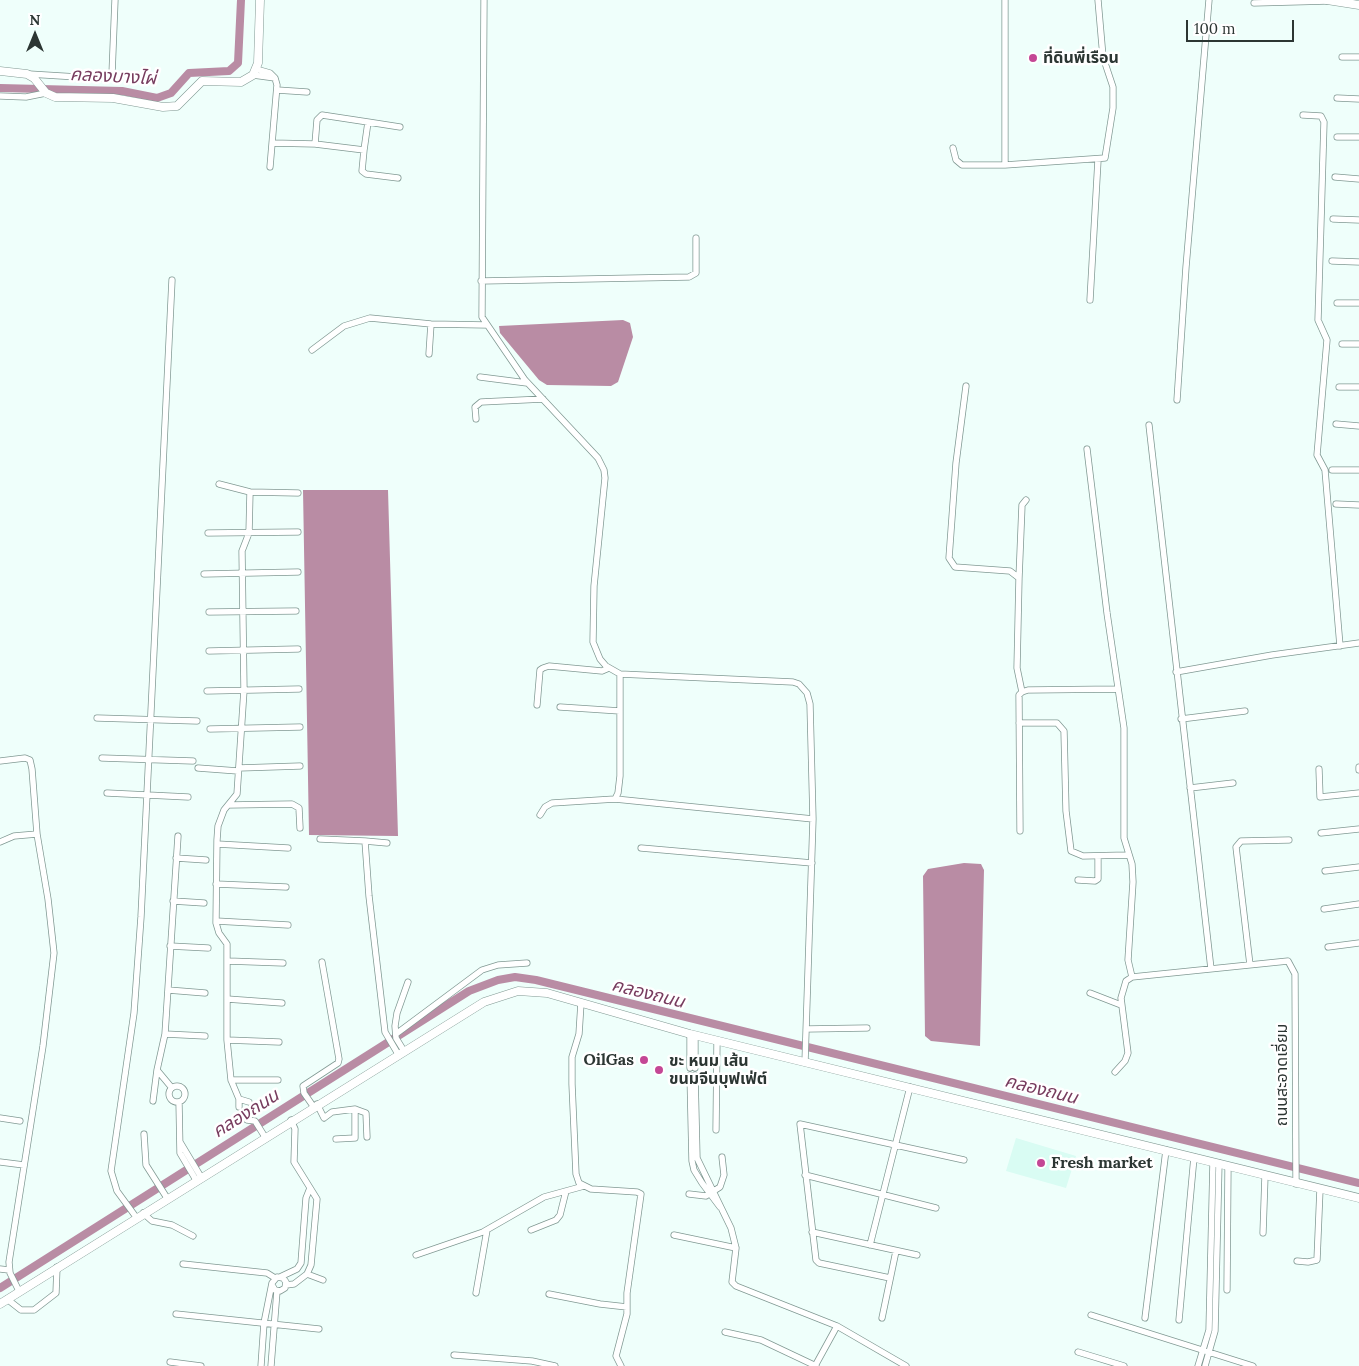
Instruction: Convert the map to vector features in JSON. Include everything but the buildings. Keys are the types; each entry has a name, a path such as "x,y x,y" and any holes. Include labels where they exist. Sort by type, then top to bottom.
{"street":[{"path":"0,72 107,78 112,74 115,0"},
{"path":"255,72 260,0"},
{"path":"484,0 482,317 528,383 598,458 604,470 605,478 594,586 593,642 600,659 609,668 620,674 799,684 807,693 810,704 813,819 806,1058"},
{"path":"1005,0 1005,165"},
{"path":"953,148 956,160 962,165 1005,165 1103,160 1106,156 1114,97 1112,79 1103,57 1098,0"},
{"path":"1177,400 1186,267 1209,0"},
{"path":"1254,3 1328,1 1359,5"},
{"path":"1342,57 1359,57"},
{"path":"27,74 55,97 113,98 163,107 174,107 180,105 202,81 241,82 255,72"},
{"path":"255,72 275,78 277,90 270,167"},
{"path":"0,96 20,97 43,89"},
{"path":"277,90 307,92"},
{"path":"1337,98 1359,98"},
{"path":"1303,114 1321,116 1324,122 1318,320 1327,340 1317,455 1325,470 1340,646"},
{"path":"314,144 317,120 322,115 400,127"},
{"path":"368,122 362,171 366,174 398,178"},
{"path":"1337,136 1359,137"},
{"path":"272,143 314,144 364,150"},
{"path":"1090,300 1098,160"},
{"path":"1335,177 1359,179"},
{"path":"1333,219 1359,220"},
{"path":"481,280 689,277 696,273 696,238"},
{"path":"1332,261 1359,262"},
{"path":"134,1215 123,1201 113,1183 111,1166 134,1013 149,760 172,280"},
{"path":"1337,302 1359,303"},
{"path":"312,350 344,326 370,318 431,324 486,325"},
{"path":"429,354 431,324"},
{"path":"1342,344 1359,344"},
{"path":"480,377 528,383"},
{"path":"966,386 956,463 949,558 954,567 1010,571 1019,578"},
{"path":"1339,387 1359,387"},
{"path":"476,419 475,407 481,402 543,399"},
{"path":"1336,424 1359,426"},
{"path":"1148,425 1174,631 1181,719 1211,969"},
{"path":"1087,449 1124,728 1124,838 1132,864 1133,882 1128,960 1132,977"},
{"path":"1332,470 1359,470"},
{"path":"219,484 250,492 298,493"},
{"path":"239,1107 239,1099 231,1080 227,1040 227,944 218,933 216,921 216,884 218,826 224,810 237,794 244,690 241,573 242,551 249,533 250,492"},
{"path":"1020,831 1019,695 1022,692 1017,668 1022,505 1026,500"},
{"path":"1336,504 1359,506"},
{"path":"208,533 298,532"},
{"path":"204,574 298,572"},
{"path":"209,612 296,612"},
{"path":"1176,672 1359,643"},
{"path":"209,651 298,650"},
{"path":"537,705 540,670 543,668 549,666 602,671 609,668"},
{"path":"616,799 620,776 620,674"},
{"path":"207,691 300,689"},
{"path":"1022,692 1036,690 1118,689"},
{"path":"560,707 620,711"},
{"path":"1181,719 1245,711"},
{"path":"97,718 198,721"},
{"path":"1019,723 1061,725 1065,742 1066,810 1071,851 1083,856 1128,855"},
{"path":"210,728 300,727"},
{"path":"0,761 22,758 30,760 37,834 48,899 54,953 43,1046 9,1272 18,1289"},
{"path":"102,758 193,761"},
{"path":"198,768 239,769 300,766"},
{"path":"1319,769 1320,797 1359,793"},
{"path":"1190,788 1233,783"},
{"path":"106,793 188,797"},
{"path":"540,815 545,807 552,804 616,799 813,819"},
{"path":"229,805 292,804 299,808 300,828"},
{"path":"1322,833 1359,829"},
{"path":"0,842 14,836 37,834"},
{"path":"152,1101 165,1034 178,836"},
{"path":"320,839 387,843"},
{"path":"1115,1072 1125,1062 1128,1052 1121,1005 1124,985 1132,977 1250,965 1236,847 1241,842 1288,840"},
{"path":"365,841 380,996 387,1038 400,1051"},
{"path":"217,844 288,848"},
{"path":"641,848 812,862"},
{"path":"1078,880 1095,881 1098,879 1098,856"},
{"path":"176,858 206,860"},
{"path":"1325,871 1359,867"},
{"path":"216,884 286,887"},
{"path":"173,901 204,903"},
{"path":"1324,909 1359,904"},
{"path":"216,921 288,925"},
{"path":"1328,947 1359,943"},
{"path":"170,946 208,948"},
{"path":"228,961 282,963"},
{"name":"ถนนสะอาดเอี่ยม","path":"1250,965 1288,961 1295,974 1296,1180"},
{"path":"322,962 339,1059 338,1063 306,1082 303,1086 304,1093 324,1118 332,1112 355,1109 366,1113 367,1137"},
{"path":"396,1036 482,970 498,965 527,963"},
{"path":"400,1051 396,1036 397,1013 408,982"},
{"path":"168,990 205,993"},
{"path":"58,1267 56,1293 38,1307 31,1311 21,1310 3,1302 18,1289 58,1267 134,1215 143,1213 197,1176 291,1120 400,1051 484,1002 518,991 547,994 631,1019 717,1040 806,1058 910,1087 1265,1176 1296,1180 1320,1189 1359,1198"},
{"path":"1090,993 1121,1005"},
{"path":"227,999 282,1003"},
{"path":"581,1003 579,1034 572,1057 576,1174 579,1183 591,1189 637,1192 641,1194 627,1293 627,1306 616,1356 621,1366"},
{"path":"806,1029 867,1028"},
{"path":"165,1034 205,1036"},
{"path":"692,1034 693,1116 697,1158 731,1228 736,1248 732,1282 736,1286 837,1326 906,1366"},
{"path":"227,1040 279,1042"},
{"path":"716,1130 717,1040"},
{"path":"157,1070 172,1088"},
{"path":"231,1080 278,1080"},
{"path":"172,1088 179,1086 185,1090 185,1098 179,1102"},
{"path":"870,1245 910,1087"},
{"path":"172,1088 170,1098 179,1102"},
{"path":"239,1099 249,1102"},
{"path":"179,1102 180,1142 197,1176"},
{"path":"336,1139 355,1138 355,1109"},
{"path":"255,1122 256,1114"},
{"path":"0,1118 20,1121"},
{"path":"247,1120 255,1122 264,1135"},
{"path":"286,1285 294,1284 307,1274 311,1265 317,1199 294,1162 295,1129 291,1120"},
{"path":"890,1278 819,1263 814,1256 800,1124 964,1160"},
{"path":"144,1134 146,1165 166,1196"},
{"path":"1144,1318 1166,1150"},
{"path":"1179,1320 1194,1157"},
{"path":"689,1194 706,1196 713,1193 724,1180 722,1158"},
{"path":"0,1162 24,1165"},
{"path":"1204,1366 1213,1311 1216,1163"},
{"path":"1227,1290 1228,1166"},
{"path":"805,1175 936,1208"},
{"path":"1263,1233 1265,1176"},
{"path":"416,1255 487,1230 544,1197 584,1186"},
{"path":"261,1366 264,1323 272,1285 277,1278 297,1268 301,1263 306,1198 310,1188"},
{"path":"1297,1261 1308,1262 1316,1260 1320,1189"},
{"path":"531,1230 556,1220 560,1215 566,1191"},
{"path":"143,1213 152,1221 172,1225 193,1236"},
{"path":"476,1293 487,1230"},
{"path":"812,1232 917,1255"},
{"path":"674,1235 736,1248"},
{"path":"882,1318 896,1251"},
{"path":"183,1264 267,1273 284,1280 286,1285"},
{"path":"0,1269 9,1272"},
{"path":"307,1274 323,1280"},
{"path":"272,1285 278,1291"},
{"path":"278,1291 283,1290 286,1285"},
{"path":"271,1366 278,1291"},
{"path":"549,1294 600,1304 627,1306"},
{"path":"176,1314 319,1329"},
{"path":"1091,1315 1253,1366"},
{"path":"725,1332 761,1340 815,1366 837,1326"},
{"path":"1198,1366 1206,1351"},
{"path":"1078,1352 1124,1366"},
{"path":"454,1356 532,1361 555,1366"},
{"path":"170,1362 201,1366"}],"shaded area":[{"path":"623,320 630,323 633,337 618,382 611,386 547,385 539,380 500,333 499,326"},
{"path":"303,490 388,490 398,836 309,835"},
{"path":"964,863 981,864 984,870 980,1046 931,1041 925,1036 923,876 928,869"},
{"name":"Fresh market","path":"1016,1138 1076,1156 1066,1188 1006,1171"}],"waterway":[{"name":"คลองบางไผ่","path":"0,88 122,91 157,98 171,93 189,73 229,71 238,63 241,0"},
{"name":"คลองถนน","path":"0,1288 469,991 498,980 515,977 536,980 1359,1183"}],"tunnel":[{"path":"249,1102 256,1114"},
{"path":"239,1107 247,1120"}],"place":[{"name":"ที่ดินพี่เรือน","path":"1033,58"},
{"name":"OilGas","path":"644,1060"},
{"name":"ขะ หนม เส้น ขนมจีนบุฟเฟ่ต์","path":"659,1070"},
{"name":"Fresh market","path":"1041,1163"}]}
